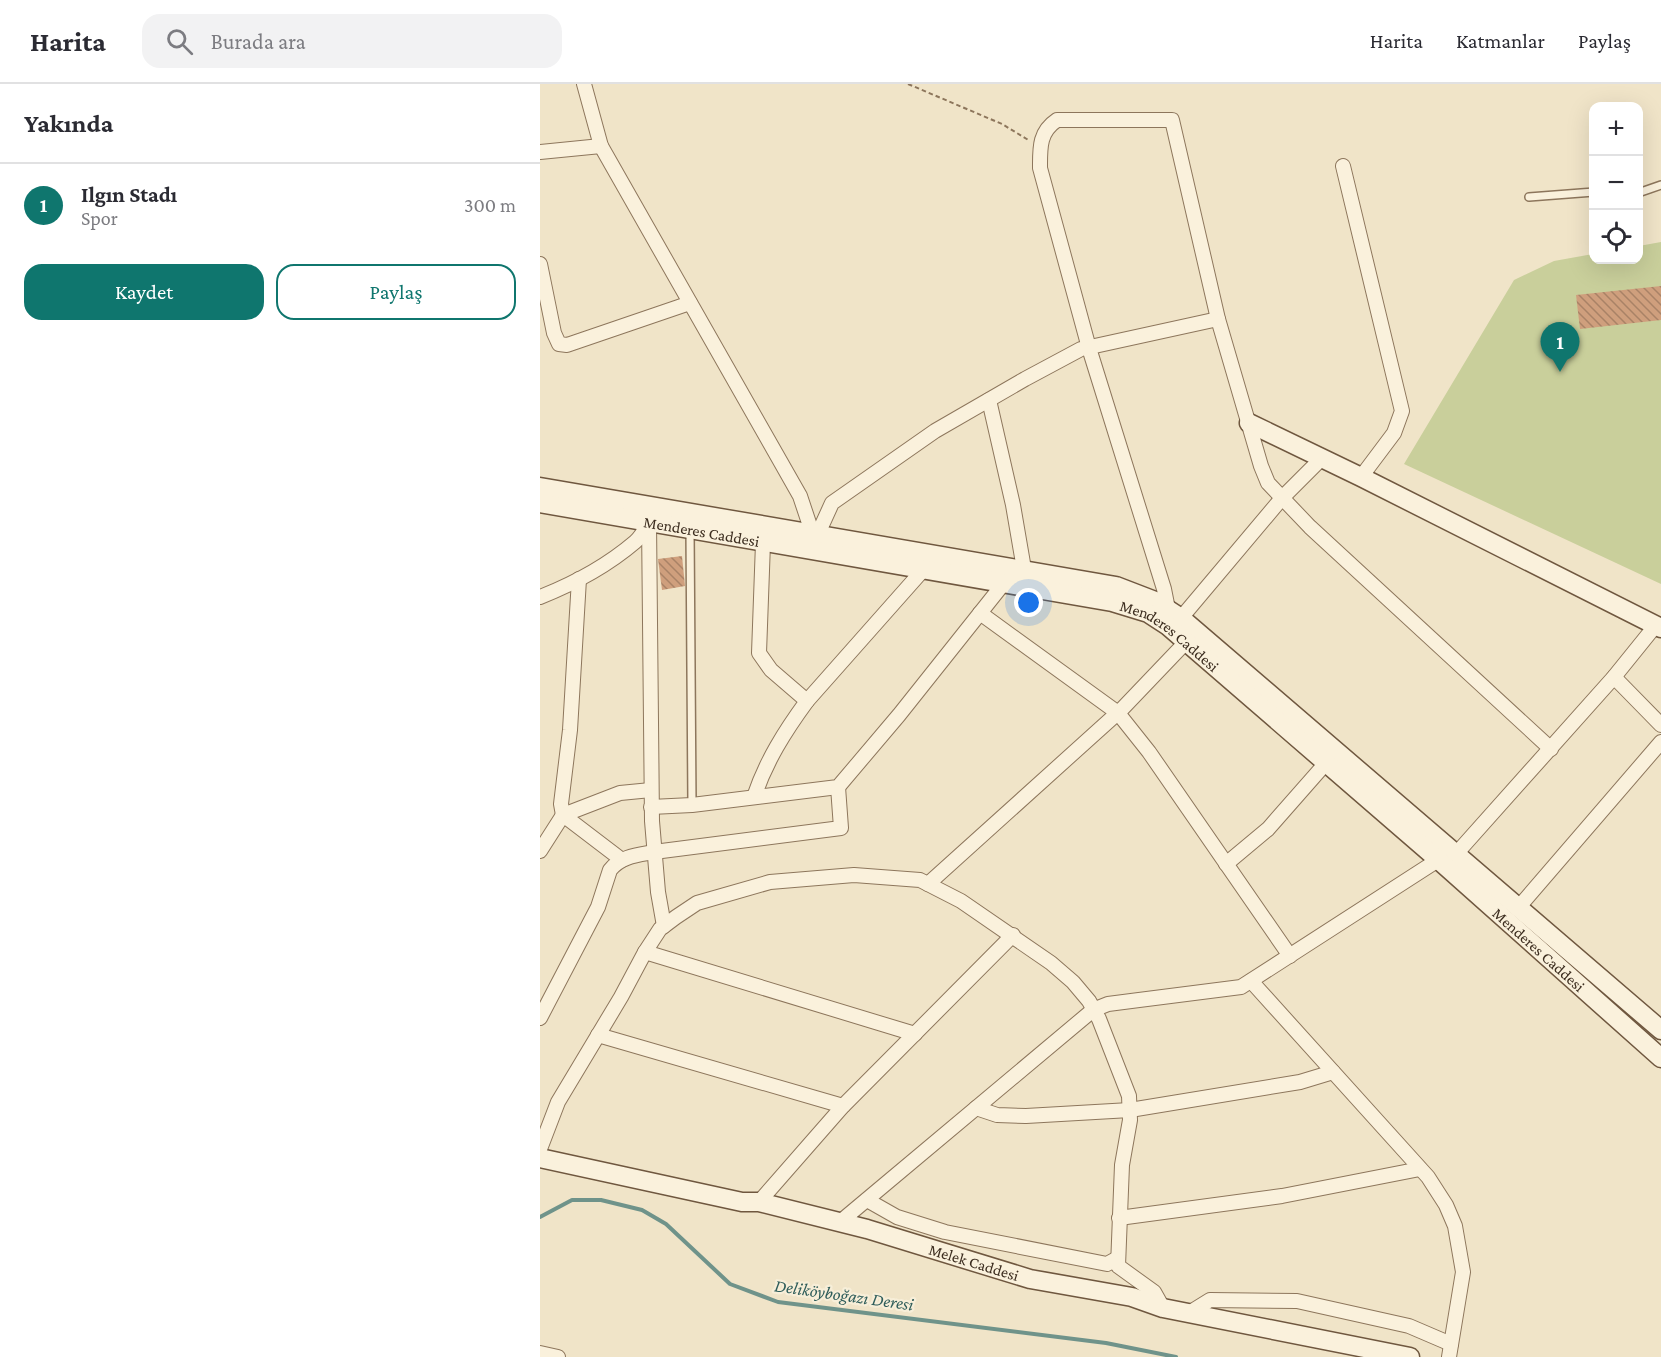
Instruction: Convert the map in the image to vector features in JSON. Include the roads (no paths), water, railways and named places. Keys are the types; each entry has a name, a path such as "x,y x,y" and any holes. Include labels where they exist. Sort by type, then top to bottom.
{"main road":[{"path":"1248,423 1361,477 1658,627"},
{"name":"Menderes Caddesi","path":"540,487 815,536 1024,569 1116,586 1142,595 1175,614 1661,1030"},
{"name":"Menderes Caddesi","path":"540,503 1134,608 1159,619 1661,1058"},
{"name":"Melek Caddesi","path":"540,1158 742,1202 759,1202 840,1222 1030,1279 1132,1297 1163,1308 1410,1357"}],"street":[{"path":"584,84 601,146 800,496 815,536"},
{"path":"1322,458 1282,498 1175,614 1161,578 1089,348 1040,168 1040,147 1048,126 1057,120 1172,120 1218,319 1268,483 1282,498 1310,527 1551,749"},
{"path":"540,152 601,146"},
{"path":"1343,166 1402,411 1394,433 1361,477"},
{"path":"540,264 554,333 559,344 567,345 690,303"},
{"path":"815,536 832,503 935,431 1081,350 1218,319"},
{"path":"989,400 1013,505 1024,569"},
{"path":"540,597 579,579 637,541 649,522"},
{"path":"649,522 651,807 654,852 664,926"},
{"path":"763,543 759,653 771,670 807,701"},
{"path":"754,797 762,774 782,735 807,701 922,570"},
{"path":"579,579 570,730 561,804 563,815 622,860"},
{"path":"651,807 692,805 838,787 1004,584"},
{"path":"980,613 1118,713 1149,752 1290,956"},
{"path":"840,1222 1094,1010 1108,1004 1241,987 1438,861 1456,855 1658,627"},
{"path":"928,884 1118,713 1186,642"},
{"path":"1614,677 1661,725"},
{"path":"1518,908 1661,742"},
{"path":"1226,864 1268,829 1326,763"},
{"path":"540,1018 598,906 610,870 622,860 654,852 841,828 838,787"},
{"path":"540,851 563,815 620,793 651,790"},
{"path":"540,1149 558,1102 621,997 645,952 664,926 697,903 770,882 854,875 920,880 961,901 1013,935 1073,982 1094,1010 1129,1096 1130,1120 1122,1165 1118,1266 1154,1292 1163,1308"},
{"path":"759,1202 843,1107 1013,935"},
{"path":"645,952 915,1034"},
{"path":"1189,1313 1210,1300 1297,1301 1409,1326 1450,1351 1463,1272 1455,1226 1446,1205 1420,1169 1251,981"},
{"path":"598,1035 843,1107"},
{"path":"976,1108 997,1115 1026,1116 1130,1110 1300,1082 1333,1072"},
{"path":"1119,1218 1282,1196 1420,1169"},
{"path":"867,1200 897,1217 945,1232 1107,1264 1118,1258"},
{"path":"540,1353 558,1357"}],"lane":[{"path":"1643,191 1661,185"},
{"path":"1529,197 1589,192"},
{"path":"690,530 692,805"}],"waterway":[{"name":"Deliköyboğazı Deresi","path":"540,1217 572,1200 601,1200 642,1210 666,1224 730,1284 778,1302 1106,1343 1176,1357"}],"place":[{"name":"Ilgın Stadı","path":"1560,372"}]}
